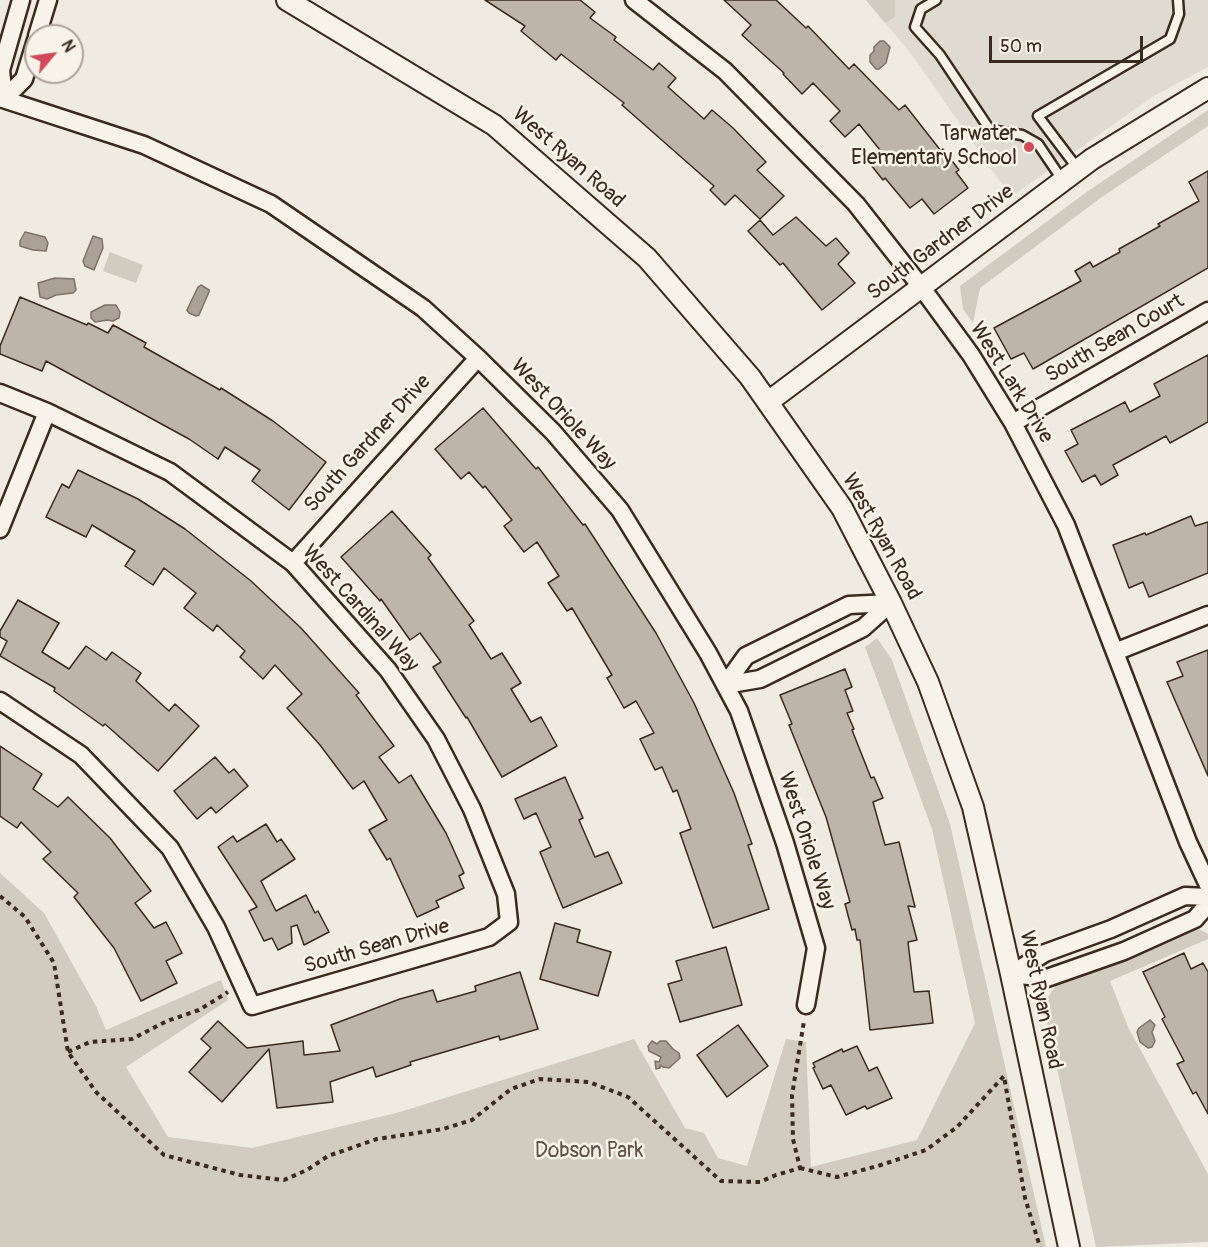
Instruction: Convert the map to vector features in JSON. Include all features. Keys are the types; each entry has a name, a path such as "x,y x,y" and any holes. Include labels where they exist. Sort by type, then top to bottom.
{"street":[{"path":"2,99 2,70 21,0"},
{"path":"41,24 48,0"},
{"name":"West Ryan Road","path":"289,0 494,125 647,258 750,377 842,508 891,603 928,682 973,807 1069,1247"},
{"name":"West Lark Drive","path":"634,0 725,70 856,204 922,288 970,355 1013,423 1066,525 1188,842 1208,885"},
{"path":"2,99 24,79"},
{"name":"South Gardner Drive","path":"768,402 1070,175 1168,111 1208,88"},
{"name":"West Oriole Way","path":"2,99 144,145 271,204 423,308 553,432 620,510 708,653 739,711 781,832 816,948 806,1005"},
{"name":"South Sean Court","path":"1013,423 1208,311"},
{"name":"South Gardner Drive","path":"293,563 478,358"},
{"name":"West Cardinal Way","path":"0,393 47,412 170,472 293,563 388,670 436,740 477,820 506,894 509,922"},
{"path":"0,529 47,412"},
{"path":"725,685 760,679 863,628 891,603"},
{"path":"725,685 746,656 849,605 891,603"},
{"path":"1115,652 1208,615"},
{"path":"0,701 81,755 170,848 216,927 242,984"},
{"path":"1011,974 1045,953 1111,929 1185,896 1208,897"},
{"path":"1011,974 1047,978 1124,951 1195,919 1208,904"},
{"name":"South Sean Drive","path":"242,984 252,1006 489,938 509,922"}],"lane":[{"path":"936,0 921,9 915,27 940,55 990,130 1022,135 1038,144 1070,175"},
{"path":"1070,175 1038,116 1170,39 1179,14 1178,0"}],"path":[{"path":"0,896 26,917 54,963 68,1052 96,1092 164,1155 240,1175 284,1180 307,1170 328,1156 377,1139 443,1129 472,1120 511,1089 540,1078 589,1082 628,1097 721,1181 760,1182 776,1174 801,1168 837,1177 881,1166 926,1150 957,1127 1004,1076 1025,1198 1040,1247"},
{"path":"68,1052 90,1042 132,1039 199,1010 242,984"},
{"path":"801,1168 793,1139 792,1095 806,1005"}],"shaded area":[{"name":"Tarwater Elementary School","path":"866,0 1208,0 1208,67 1152,97 1011,197 912,55"},
{"path":"880,41 884,41 890,47 886,63 876,69 870,62 870,55"},
{"path":"25,232 45,237 48,243 46,251 20,246"},
{"path":"93,236 102,239 103,248 94,270 85,266 83,261"},
{"path":"55,278 74,279 76,290 73,293 56,295 47,299 40,297 38,283"},
{"path":"201,285 209,292 199,315 196,316 187,310"},
{"path":"105,305 116,305 120,312 119,318 113,321 95,322 91,318 91,312"},
{"path":"1150,1020 1155,1025 1152,1032 1155,1041 1152,1047 1148,1048 1140,1042 1137,1032"},
{"path":"652,1041 657,1044 660,1041 666,1041 679,1053 680,1058 669,1068 660,1065 660,1068 656,1069 655,1061 659,1062 661,1057 649,1051 648,1046"}],"green space":[{"path":"866,0 895,0 895,17 885,23"},
{"path":"1208,110 1208,126 1102,197 980,288 973,323 963,309 960,286 1088,191"},
{"path":"110,252 143,265 136,283 103,271"},
{"name":"Dobson Park","path":"877,638 892,660 950,824 1046,1247 0,1247 0,873 44,913 96,1006 106,1030 221,980 228,1000 126,1067 168,1137 252,1148 400,1112 634,1039 685,1128 704,1133 718,1158 747,1166 786,1039 806,1042 811,1167 917,1140 975,1023 932,829 865,647"},
{"path":"1197,928 1208,934 1208,939 1110,981 1128,1027 1208,1174 1208,1242 1096,1247 1043,1004 1058,983 1113,964"}],"building":[{"path":"485,0 580,0 595,12 590,18 616,37 614,40 653,70 659,63 676,78 668,87 704,119 712,110 733,128 766,162 757,170 784,196 760,219 735,195 725,205 710,190 714,186 622,105 624,103 561,54 556,60 521,31 525,26"},
{"path":"724,0 776,0 806,28 808,26 849,69 854,64 899,110 905,105 959,170 956,172 968,188 934,214 922,199 910,208 867,160 880,150 859,124 845,137 830,121 840,111 813,83 802,94 784,73 742,35 751,25"},
{"path":"1208,171 1208,268 1033,369 1024,353 1011,359 994,328 1081,281 1075,271 1090,262 1093,267 1120,252 1119,249 1199,201 1189,182"},
{"path":"796,217 826,246 836,238 849,253 838,264 855,283 822,310 783,263 780,265 748,231 760,220 773,235"},
{"path":"20,297 108,333 113,325 146,343 144,347 220,390 221,388 273,421 326,462 289,510 252,481 260,470 225,447 218,459 189,439 46,361 42,371 0,354 0,346"},
{"path":"1208,355 1208,422 1170,443 1166,436 1113,465 1118,475 1101,485 1095,475 1082,482 1065,451 1078,444 1071,430 1125,402 1130,412 1160,396 1154,384"},
{"path":"483,408 536,469 538,467 583,525 585,524 656,633 694,703 734,793 752,844 748,845 769,909 713,928 680,833 691,829 677,790 673,792 662,767 655,770 640,739 654,733 636,701 624,708 607,678 612,675 572,608 567,611 548,583 559,576 537,542 524,552 504,526 512,520 485,486 483,488 469,472 461,479 435,449"},
{"path":"78,470 138,499 185,529 251,581 301,628 359,693 356,695 394,746 379,757 399,783 411,775 446,833 464,873 459,876 464,888 436,901 439,907 417,917 390,858 387,860 369,830 387,820 364,781 353,789 320,745 287,708 302,694 275,665 263,679 240,657 245,651 217,625 213,631 184,608 196,593 164,568 153,585 125,566 135,551 92,525 86,537 46,517 62,484 69,488"},
{"path":"392,511 431,555 428,558 474,621 469,625 491,659 502,653 521,683 511,689 531,722 541,717 557,746 502,777 467,717 433,667 441,662 420,633 410,640 381,599 380,601 341,557"},
{"path":"1191,516 1195,526 1208,522 1208,573 1149,597 1143,582 1129,588 1113,545 1145,533 1146,535"},
{"path":"18,600 59,623 42,652 69,669 86,646 106,660 112,652 141,673 136,681 169,711 175,704 199,726 158,771 105,724 103,726 54,691 55,688 0,656 7,641 0,637 0,631"},
{"path":"1208,650 1208,776 1167,682 1183,676 1177,662"},
{"path":"845,669 852,687 845,690 853,711 847,713 854,729 852,730 871,778 874,777 883,798 873,802 885,845 899,842 915,907 908,906 917,940 908,942 914,992 929,991 933,1023 870,1030 860,940 857,940 855,929 852,930 845,904 850,902 826,817 789,725 792,724 780,695"},
{"path":"0,746 42,774 33,789 58,807 68,797 110,838 151,891 135,903 154,928 166,922 182,953 166,961 177,983 141,1001 114,948 74,897 78,893 43,859 51,852 21,822 17,828 0,816"},
{"path":"215,757 229,773 234,769 248,786 216,813 211,807 197,819 174,791"},
{"path":"565,777 583,818 579,820 595,857 608,852 622,883 563,908 540,852 551,847 536,813 524,819 515,799"},
{"path":"266,824 277,842 281,839 295,859 261,881 276,911 306,895 315,913 318,911 329,932 304,945 297,925 291,927 292,943 278,950 272,938 264,941 249,911 257,907 218,847 233,836 237,842"},
{"path":"555,923 580,930 577,942 611,952 598,996 540,979"},
{"path":"726,947 742,1005 680,1022 668,984 682,980 676,961"},
{"path":"1184,953 1191,969 1203,963 1208,972 1208,1114 1196,1092 1193,1094 1177,1064 1184,1061 1162,1019 1165,1017 1143,972"},
{"path":"520,972 538,1029 500,1040 499,1036 410,1062 411,1065 376,1077 373,1067 330,1082 333,1102 277,1108 269,1049 222,1102 189,1072 211,1048 201,1039 218,1021 247,1048 303,1041 304,1055 340,1051 331,1025 400,999 433,990 437,1002 476,991 475,986"},
{"path":"738,1025 768,1066 727,1097 697,1055"},
{"path":"857,1046 869,1071 877,1067 892,1098 867,1109 865,1106 846,1115 831,1085 823,1089 813,1063 842,1049 843,1052"}],"place":[{"name":"Tarwater Elementary School","path":"1029,147"}]}
